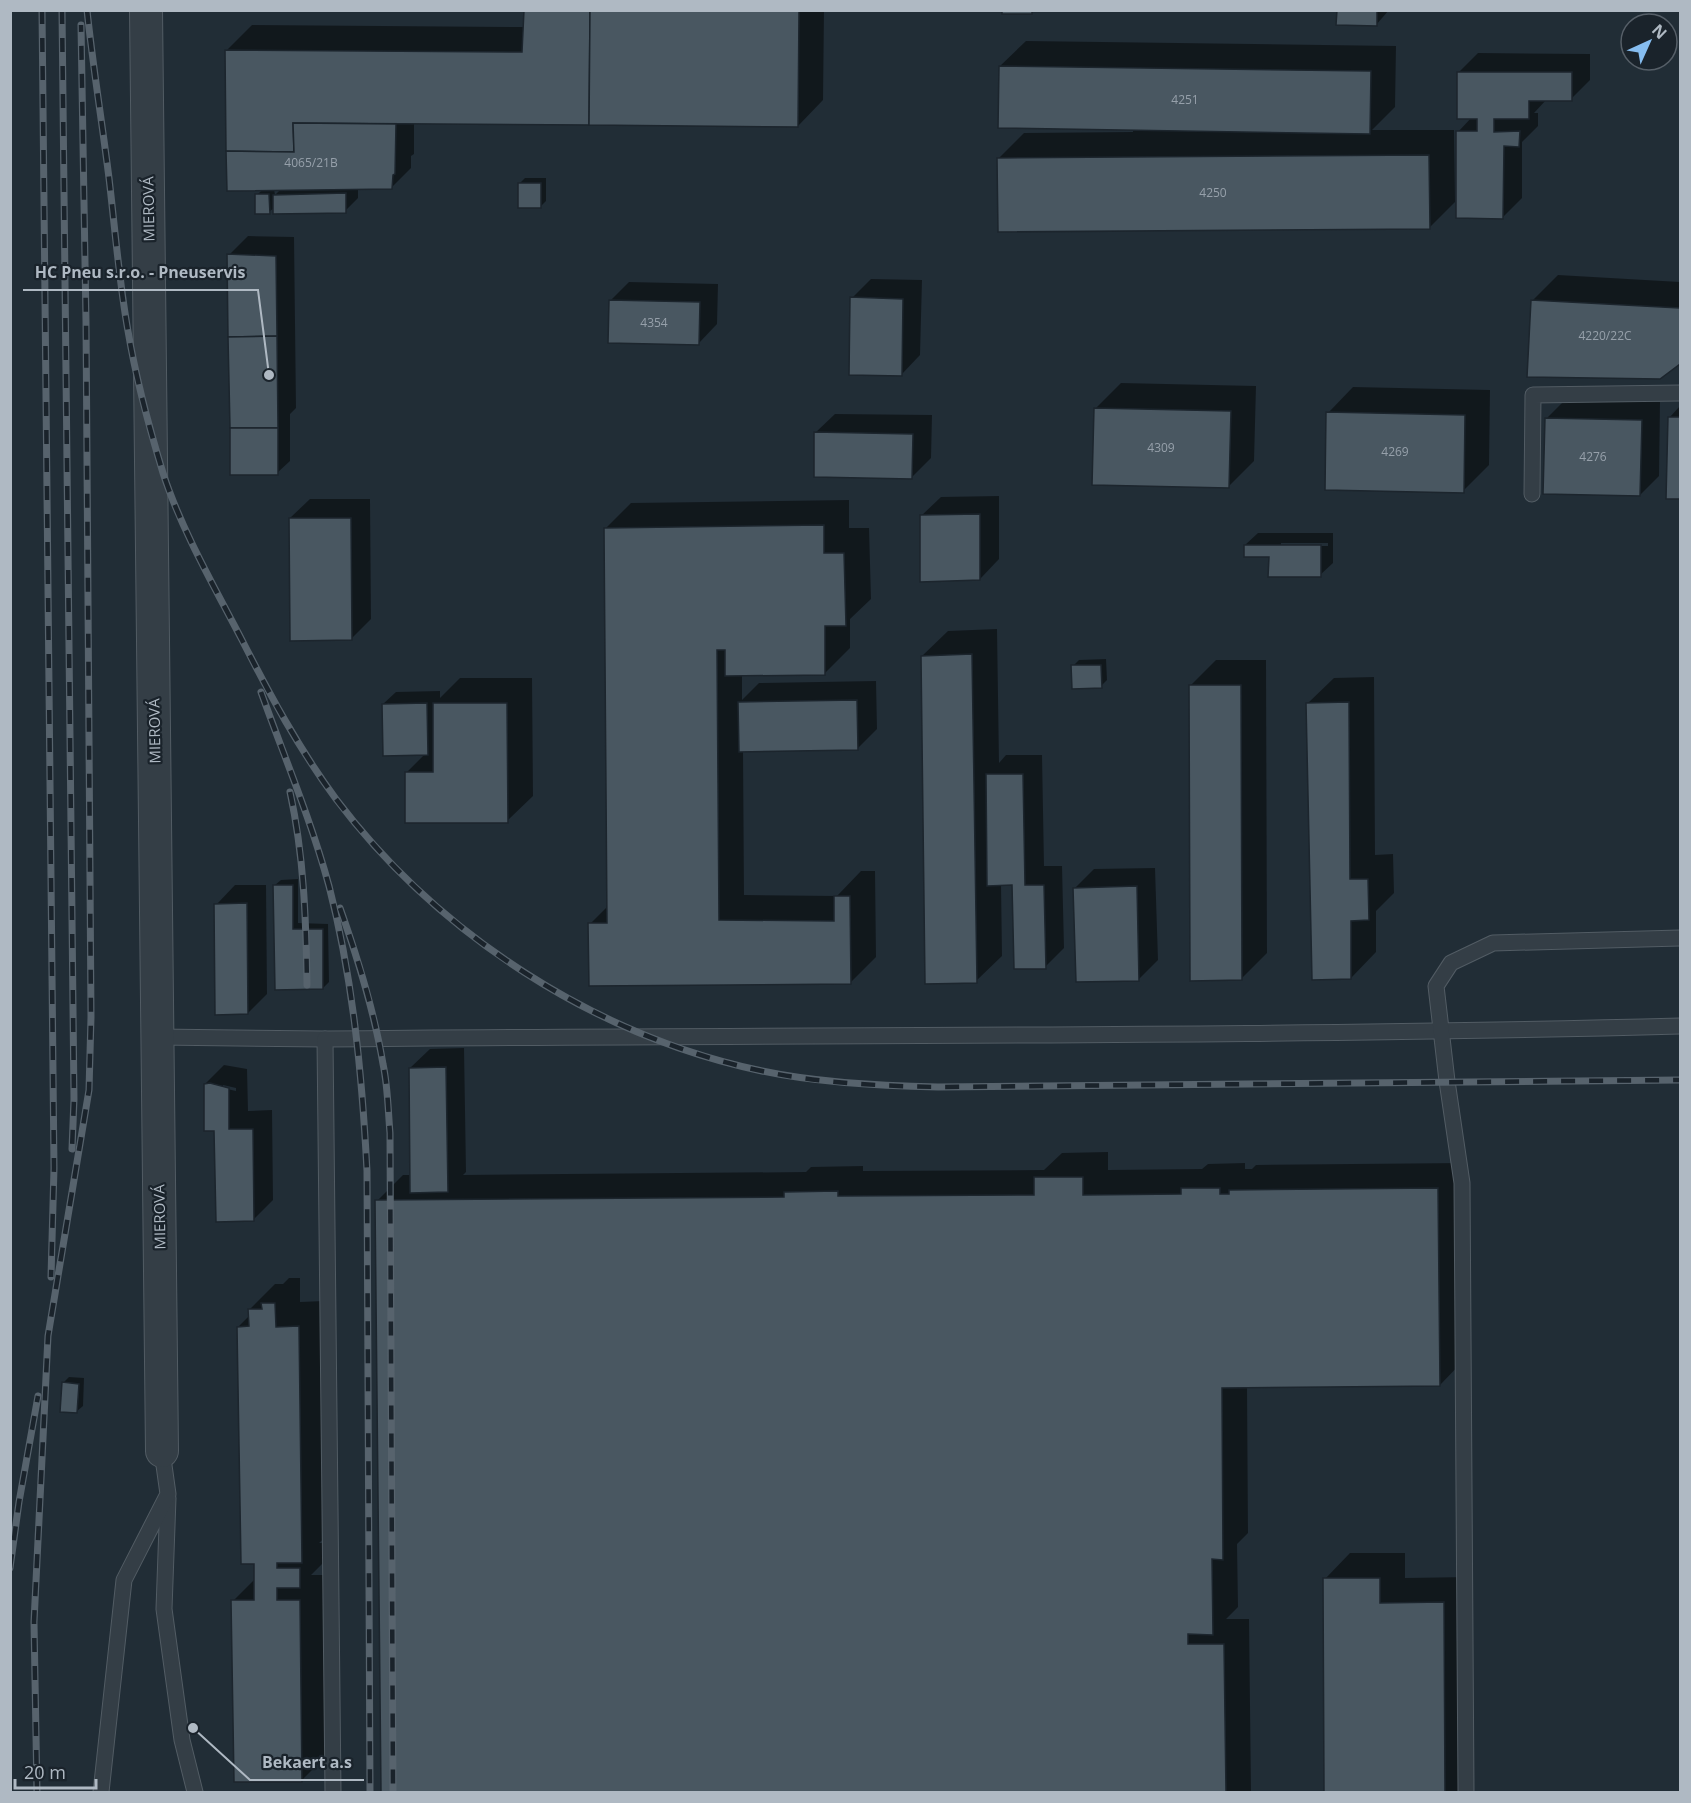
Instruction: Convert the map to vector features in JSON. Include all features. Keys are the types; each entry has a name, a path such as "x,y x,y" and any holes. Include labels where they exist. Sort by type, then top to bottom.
{"street":[{"name":"MIEROVÁ","path":"147,10 162,1451"}],"lane":[{"path":"1532,494 1533,395 1680,393"},
{"path":"1466,1792 1462,1183 1436,986 1451,963 1493,943 1680,938"},
{"path":"158,1037 325,1039 1441,1032 1680,1026"},
{"path":"325,1039 333,1792"},
{"path":"162,1451 168,1494 164,1609 182,1740 195,1792"},
{"path":"101,1792 124,1580 168,1494"}],"building":[{"path":"524,10 590,10 589,125 293,123 294,152 226,151 225,50 522,52"},
{"path":"590,10 799,10 798,127 589,125"},
{"path":"1002,10 1032,10 1032,14 1002,14"},
{"path":"1337,10 1377,10 1377,26 1336,25"},
{"path":"999,66 1371,71 1370,134 998,128"},
{"path":"1457,72 1572,72 1572,101 1529,101 1529,119 1494,119 1494,132 1520,131 1519,147 1504,146 1503,219 1456,218 1456,131 1477,131 1477,119 1457,119"},
{"path":"293,123 396,124 395,174 392,189 227,191 226,151 294,152"},
{"path":"1429,155 1430,229 998,232 997,158"},
{"path":"518,183 541,183 541,208 518,208"},
{"path":"346,193 346,213 273,214 273,195"},
{"path":"255,194 269,194 270,214 255,214"},
{"path":"227,254 276,256 277,336 228,337"},
{"path":"850,297 903,299 902,376 849,375"},
{"path":"609,300 700,302 699,345 608,343"},
{"path":"1531,300 1680,308 1680,364 1660,379 1527,377"},
{"path":"277,336 278,428 230,428 228,337"},
{"path":"1094,408 1231,411 1229,488 1092,485"},
{"path":"1326,412 1465,415 1464,493 1325,490"},
{"path":"1668,417 1680,417 1680,499 1666,499"},
{"path":"1545,418 1642,420 1640,496 1543,494"},
{"path":"230,428 278,428 278,475 230,475"},
{"path":"814,432 913,434 912,479 814,477"},
{"path":"980,514 980,580 920,582 920,515"},
{"path":"289,518 351,518 352,640 290,641"},
{"path":"824,525 824,553 844,553 846,626 825,626 825,675 725,676 725,650 717,650 719,920 834,921 834,896 850,896 851,984 589,986 588,923 607,923 604,528"},
{"path":"1244,545 1321,545 1321,577 1268,577 1269,557 1244,557"},
{"path":"972,654 977,983 925,984 921,656"},
{"path":"1071,665 1101,665 1102,688 1072,689"},
{"path":"1189,685 1241,685 1242,980 1190,981"},
{"path":"857,700 858,750 739,752 738,702"},
{"path":"1349,702 1350,879 1368,879 1369,920 1351,921 1351,979 1312,980 1306,703"},
{"path":"427,703 428,755 383,756 382,704"},
{"path":"433,703 507,703 508,823 405,823 405,772 433,772"},
{"path":"986,774 1023,774 1025,885 1044,885 1046,969 1014,969 1012,885 987,886"},
{"path":"273,885 293,885 293,929 323,929 323,989 275,990"},
{"path":"1137,886 1139,981 1076,982 1073,888"},
{"path":"247,903 248,1014 215,1015 214,904"},
{"path":"446,1067 448,1192 410,1193 409,1068"},
{"path":"210,1083 229,1088 229,1129 253,1129 254,1221 216,1222 214,1131 204,1131 204,1084"},
{"path":"1034,1177 1083,1177 1083,1195 1181,1194 1181,1188 1220,1188 1220,1194 1229,1194 1229,1190 1438,1188 1440,1386 1222,1388 1223,1560 1212,1559 1213,1635 1188,1634 1188,1644 1224,1644 1226,1792 381,1792 375,1200 784,1197 784,1192 838,1191 838,1196 1034,1195"},
{"path":"261,1303 275,1303 276,1327 299,1326 302,1563 277,1563 277,1568 300,1568 300,1588 277,1588 277,1600 300,1600 302,1782 234,1782 231,1600 254,1600 254,1564 241,1564 237,1327 249,1326 248,1309 262,1309"},
{"path":"62,1382 79,1384 77,1413 60,1412"},
{"path":"1323,1578 1380,1578 1380,1603 1444,1602 1445,1792 1324,1792"}],"railway":[{"path":"42,10 54,1168 51,1277"},
{"path":"62,10 74,1099 72,1149"},
{"path":"87,10 131,349 143,403 163,473 189,537 274,701 297,741 336,799 377,848 422,894 472,935 525,972 581,1005 639,1033 700,1055 762,1071 827,1081 938,1087 1680,1080"},
{"path":"37,1792 34,1622 48,1336 89,1090 91,1017 86,321 81,25"},
{"path":"261,692 306,812 329,886 344,956 359,1063 367,1171 370,1792"},
{"path":"290,792 301,864 307,985"},
{"path":"340,908 375,1024 386,1081 390,1133 393,1792"},
{"path":"10,1568 38,1396"}],"place":[{"name":"HC Pneu s.r.o. - Pneuservis","path":"269,375"},
{"name":"Bekaert a.s","path":"193,1728"}]}
